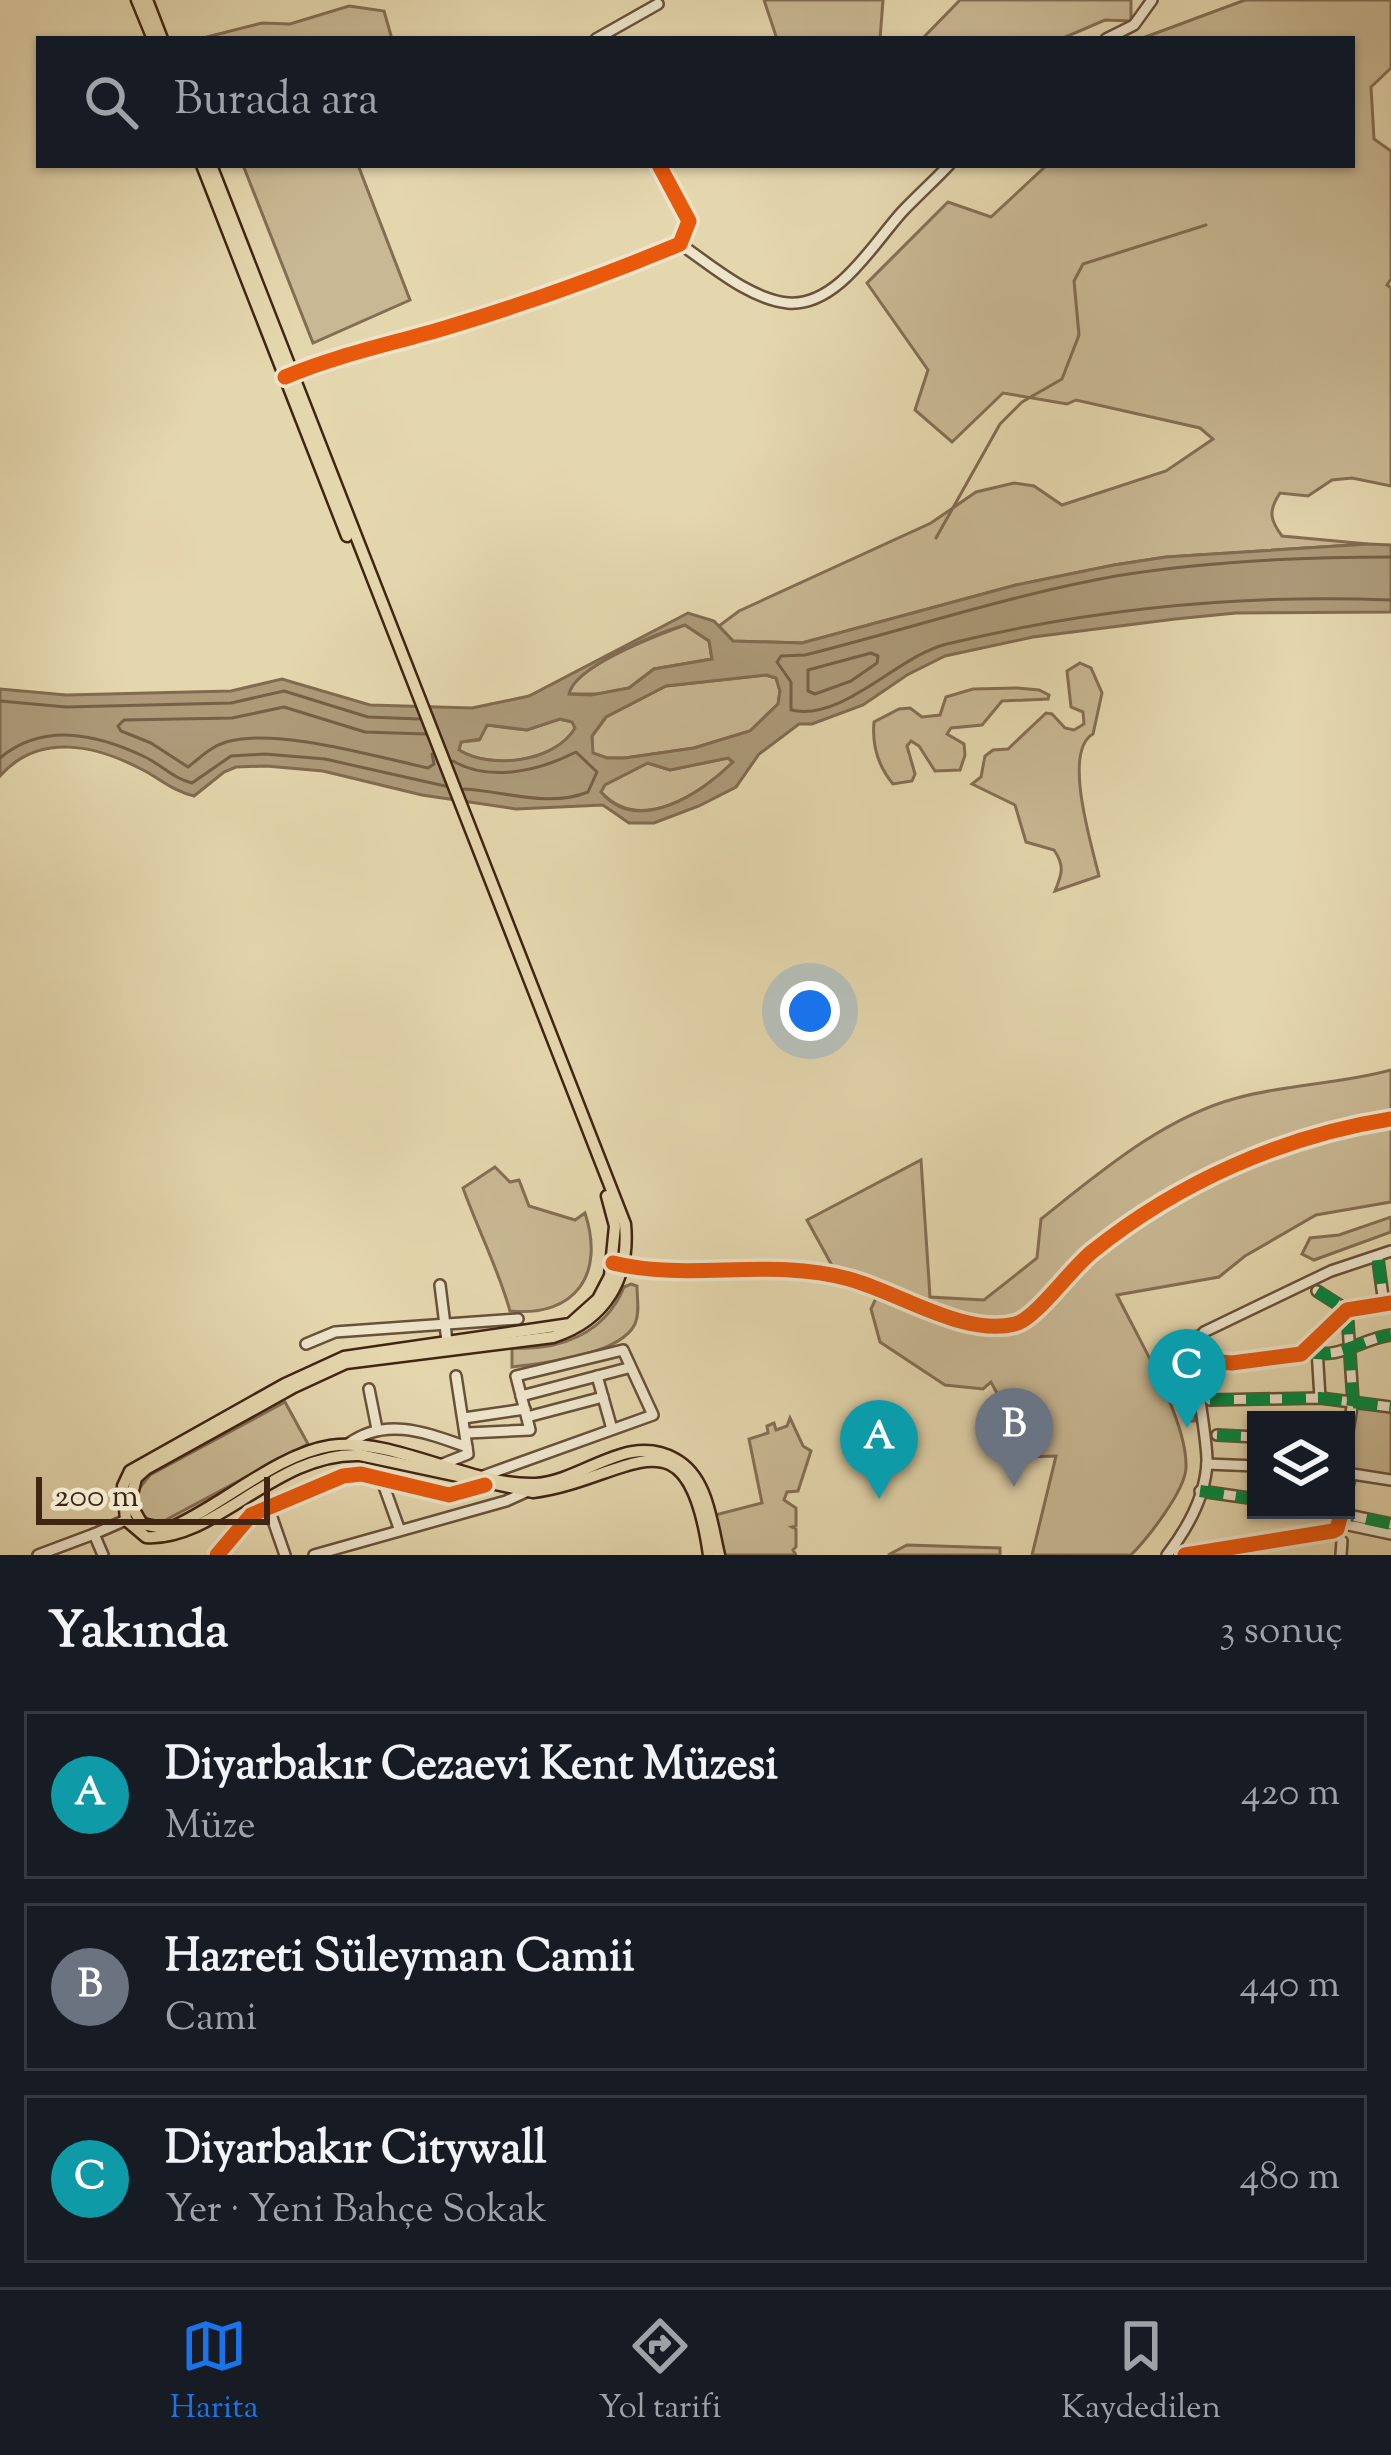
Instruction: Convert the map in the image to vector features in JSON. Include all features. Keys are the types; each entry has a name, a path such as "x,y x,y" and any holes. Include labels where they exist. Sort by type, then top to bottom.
{"main road":[{"path":"137,0 152,36"},
{"path":"147,0 161,36"},
{"path":"207,168 576,1110 626,1224 619,1264 604,1306 570,1332 346,1364 146,1469 130,1489 130,1503 142,1524 168,1528 295,1458 346,1444 439,1465 526,1492 552,1490 621,1464 658,1460 674,1467 694,1490 709,1555"},
{"path":"619,1264 598,1299 570,1324 344,1357 147,1459 130,1471 123,1486 126,1520 146,1538 172,1536 296,1467 338,1454 484,1480 543,1484 633,1451 663,1453 694,1473 719,1555"}],"street":[{"path":"1112,36 1134,25 1153,0"},
{"path":"601,36 658,4"},
{"path":"289,375 328,359 545,295 680,244 689,221 661,168"},
{"path":"680,244 768,298 808,302 861,261 946,168"},
{"path":"619,1264 802,1270 898,1294 941,1315 976,1324 1012,1325 1033,1317 1043,1300 1092,1252 1206,1177 1338,1127 1391,1119"},
{"path":"1167,1555 1186,1531 1207,1464 1198,1341 1210,1327 1330,1271 1391,1252"},
{"path":"1320,1398 1312,1353 1316,1342 1347,1310 1387,1304 1386,1276 1378,1259"},
{"path":"440,1286 447,1341"},
{"path":"1318,1291 1347,1310"},
{"path":"1347,1310 1351,1411"},
{"path":"306,1344 334,1332 518,1319"},
{"path":"1209,1361 1342,1353 1374,1337 1391,1335"},
{"path":"217,1555 251,1515 343,1476 381,1478 449,1496 653,1415 623,1351 516,1376 530,1430 467,1433"},
{"path":"521,1396 628,1368"},
{"path":"439,1465 468,1454 456,1376"},
{"path":"597,1376 613,1429"},
{"path":"369,1389 377,1429"},
{"path":"464,1418 526,1413 603,1396"},
{"path":"1210,1400 1320,1398 1391,1407"},
{"path":"346,1444 377,1429 419,1431 467,1447"},
{"path":"1217,1435 1247,1437"},
{"path":"1207,1464 1247,1466"},
{"path":"1355,1475 1391,1480"},
{"path":"381,1478 399,1528"},
{"path":"1200,1491 1247,1498"},
{"path":"314,1555 526,1492"},
{"path":"269,1509 285,1555"},
{"path":"1340,1519 1391,1534"},
{"path":"1185,1555 1244,1550 1340,1519 1391,1524"},
{"path":"38,1555 126,1520"},
{"path":"94,1534 103,1555"},
{"path":"1280,1555 1281,1537"},
{"path":"1341,1555 1342,1540"}],"shaded area":[{"path":"764,0 883,0 880,36 776,36"},
{"path":"960,0 1131,0 1131,21 1105,20 1068,36 925,36"},
{"path":"1245,0 1391,0 1391,68 1371,87 1374,139 1391,151 1391,279 1387,285 1391,288 1391,486 1352,478 1332,480 1308,496 1280,493 1272,510 1282,536 1368,544 1166,557 1016,585 802,643 733,641 719,626 739,611 931,523 976,492 1014,483 1034,486 1062,505 1166,471 1213,439 1200,428 1076,400 1067,404 1003,393 952,442 915,410 928,370 867,283 948,202 991,217 1044,168 1355,168 1355,36 1148,36"},
{"path":"349,6 384,11 391,36 211,36 262,23 290,24"},
{"path":"244,168 359,168 410,300 313,343"},
{"path":"685,625 709,641 712,659 654,669 629,688 569,694 574,683 601,662"},
{"path":"1080,663 1091,668 1102,693 1093,734 1084,744 1079,778 1099,876 1055,891 1061,870 1054,850 1026,842 1015,805 972,784 981,777 985,756 1008,749 1046,713 1065,728 1074,730 1084,724 1083,712 1071,707 1067,671"},
{"path":"766,675 776,678 778,704 750,731 694,748 625,758 592,753 592,736 606,717 666,686"},
{"path":"973,689 1039,690 1048,699 1002,701 982,725 951,728 947,734 964,744 960,770 935,771 911,741 907,746 915,774 912,781 893,784 877,754 874,722 899,709 910,708 922,717 940,715 946,697"},
{"path":"559,719 573,722 575,729 566,740 538,755 488,760 459,750 461,742 479,740 487,725 527,730"},
{"path":"728,758 733,763 687,797 652,810 617,804 601,792 604,785 647,763 670,770"},
{"path":"1391,1070 1391,1202 1316,1215 1245,1256 1219,1277 1117,1295 1171,1404 1184,1449 1184,1478 1164,1514 1131,1555 1032,1555 1056,1456 1025,1457 1025,1425 1014,1425 991,1382 983,1389 945,1385 880,1342 871,1309 883,1283 835,1271 807,1220 921,1160 930,1297 984,1300 1037,1258 1041,1219 1109,1166 1184,1118 1237,1098"},
{"path":"495,1167 510,1182 519,1180 529,1206 575,1220 585,1213 591,1255 587,1272 568,1299 552,1307 510,1311 463,1188"},
{"path":"1391,1217 1391,1232 1314,1260 1302,1254 1310,1238 1339,1235"},
{"path":"631,1284 637,1286 638,1310 627,1335 580,1356 512,1367 512,1348 547,1346 593,1328"},
{"path":"1196,1331 1190,1359 1195,1421 1188,1421 1177,1395 1178,1383 1168,1381 1159,1357 1162,1341"},
{"path":"285,1402 308,1444 162,1522 139,1512 137,1491 150,1475"},
{"path":"1356,1408 1391,1410 1391,1476 1355,1472"},
{"path":"790,1418 803,1446 811,1451 798,1491 787,1492 784,1500 796,1508 796,1526 792,1527 796,1529 796,1555 725,1555 715,1515 762,1503 749,1439 768,1433 767,1426 774,1423 776,1430 787,1426"},
{"path":"907,1545 1000,1548 1000,1555 888,1555"}],"water":[{"path":"1391,545 1391,612 1236,613 1175,619 1033,637 945,656 863,705 812,724 799,724 759,754 736,787 654,823 629,823 603,805 516,809 422,795 323,771 266,766 224,772 194,796 125,761 68,747 32,753 0,776 0,689 66,695 231,691 282,679 370,705 472,708 529,696 688,613 714,621 733,641 802,643 1016,585 1166,557","holes":["685,625 709,641 712,659 654,669 629,688 569,694 585,673 638,643","766,675 776,678 780,691 778,704 750,731 694,748 625,758 593,753 592,736 606,717 666,686","560,719 572,722 575,728 553,749 522,759 488,760 459,750 461,742 480,739 487,725 527,730","728,758 733,762 687,797 651,810 616,805 601,792 605,785 648,763 670,770"]}],"waterway":[{"path":"936,538 1000,424 1022,402 1062,379 1079,335 1074,281 1083,264 1206,225"}],"marked path":[{"path":"1378,1260 1384,1304"},
{"path":"1317,1291 1347,1310 1351,1411"},
{"path":"1307,1351 1329,1353 1391,1335"},
{"path":"1210,1400 1320,1398 1391,1407"},
{"path":"1217,1435 1247,1437"},
{"path":"1200,1491 1247,1498"},
{"path":"1355,1516 1391,1524"}],"cycle path":[{"path":"285,377 534,299 680,244 689,221 661,168"},
{"path":"613,1263 671,1270 819,1273 868,1285 953,1319 995,1326 1015,1324 1033,1313 1093,1251 1197,1183 1311,1137 1391,1119"},
{"path":"1209,1361 1232,1363 1301,1354 1347,1310 1391,1303"},
{"path":"217,1555 251,1515 343,1476 361,1474 449,1495 485,1485"},
{"path":"1185,1555 1333,1531 1340,1519"}],"place":[{"name":"Diyarbakır Citywall","path":"1187,1428"},
{"name":"Hazreti Süleyman Camii","path":"1014,1487"},
{"name":"Diyarbakır Cezaevi Kent Müzesi","path":"879,1499"}]}
